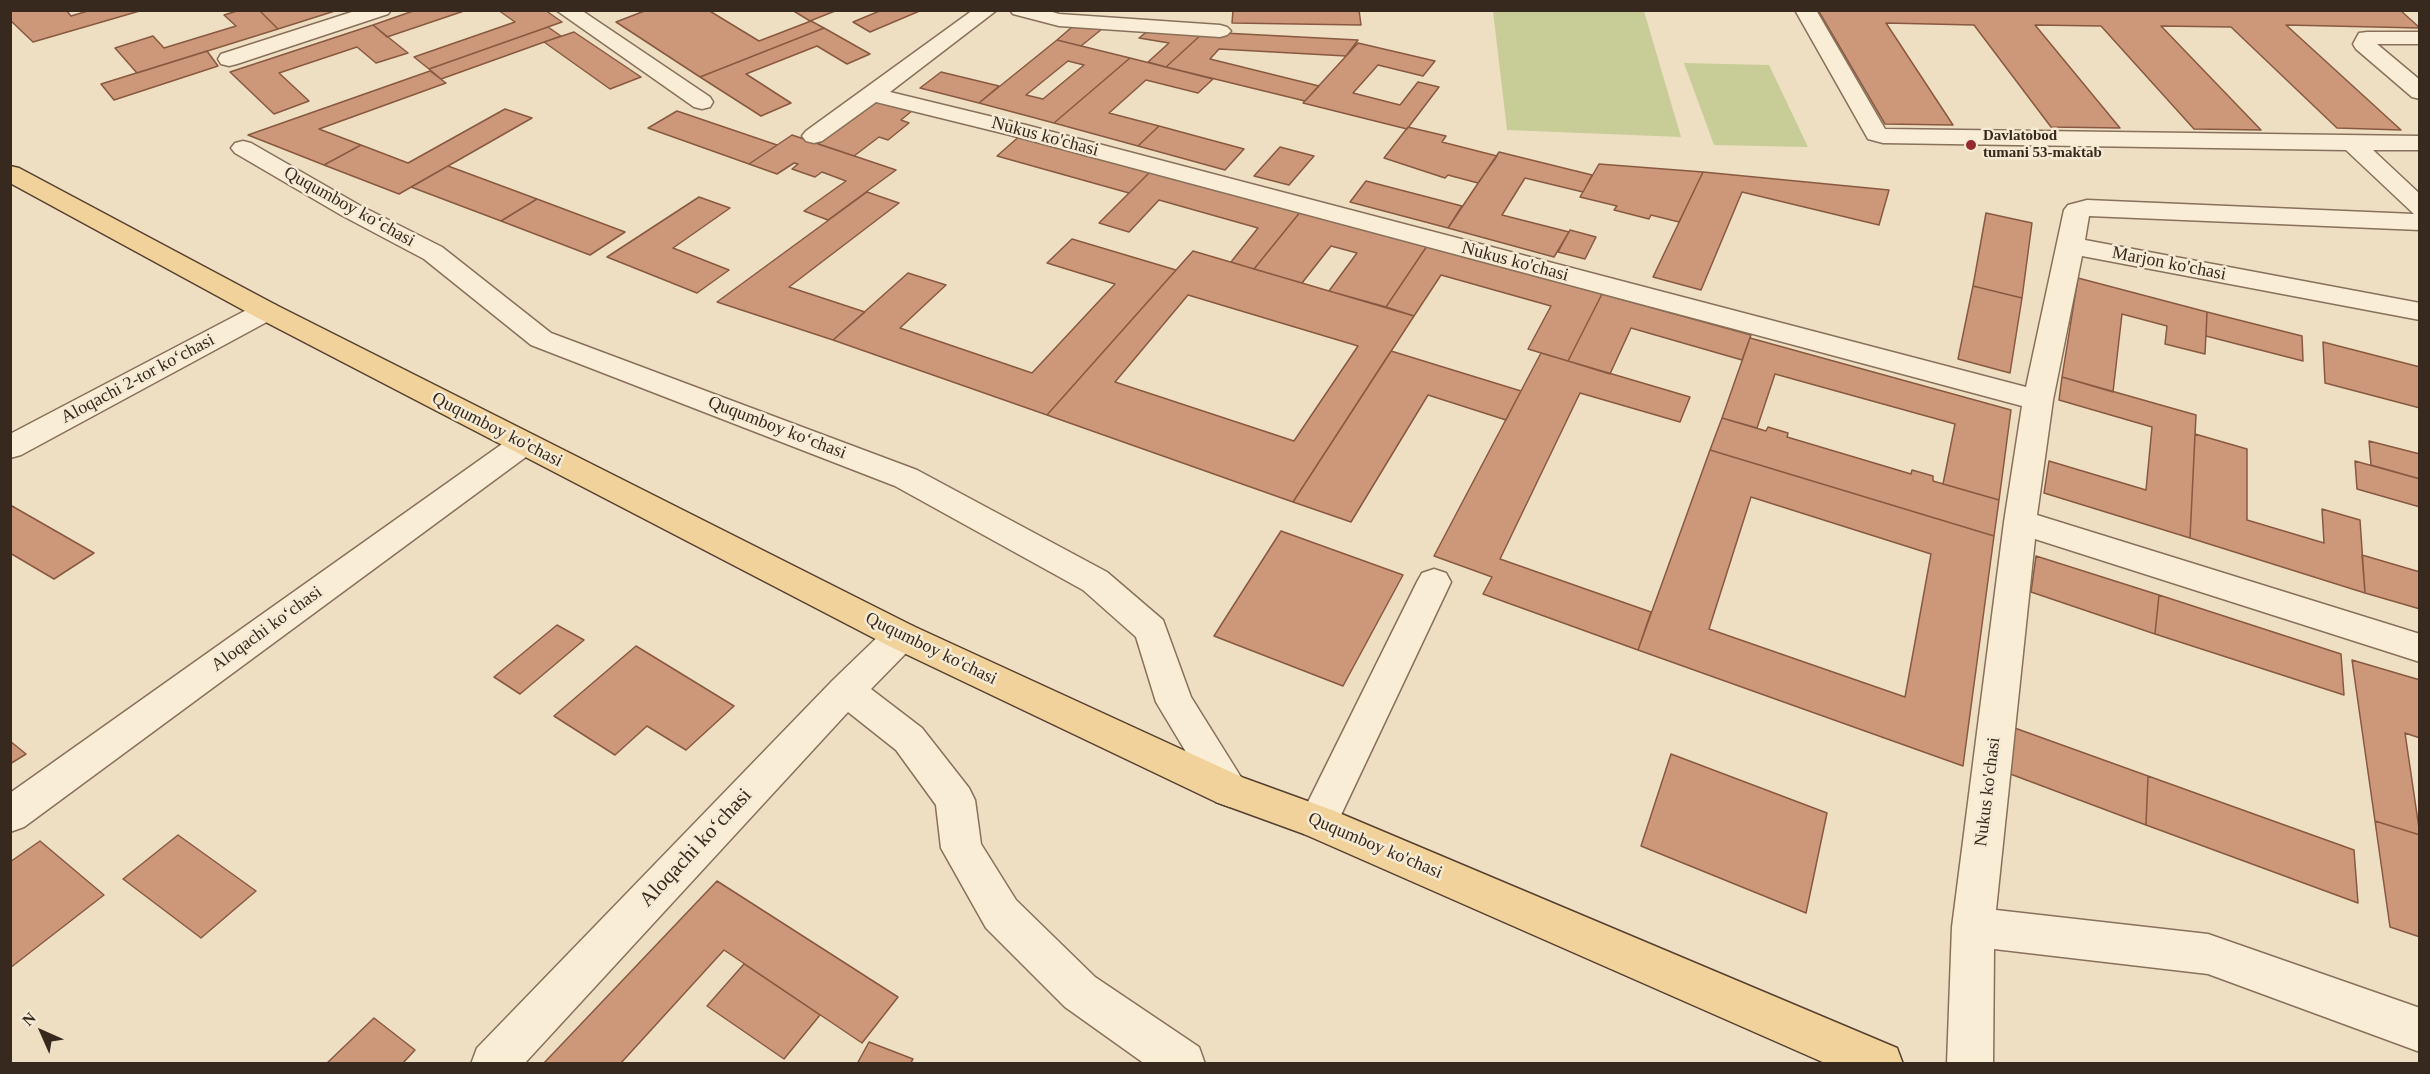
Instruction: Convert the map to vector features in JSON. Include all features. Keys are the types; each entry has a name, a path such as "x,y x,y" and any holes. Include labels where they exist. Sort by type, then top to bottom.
{"main road":[{"name":"Ququmboy ko'chasi","path":"10,173 266,311 901,636 1230,789 1318,822 1881,1064"}],"street":[{"path":"228,59 381,10"},
{"path":"566,10 702,102"},
{"path":"814,136 987,10"},
{"path":"1020,10 1059,20 1220,31"},
{"path":"1805,10 1876,134 1883,136 2420,143"},
{"path":"2420,38 2367,38 2364,44 2420,92"},
{"name":"Nukus ko'chasi","path":"872,94 1018,130 2038,400 2020,522 1973,927 1970,1064"},
{"path":"2352,143 2420,208"},
{"name":"Ququmboy koʻchasi","path":"243,148 350,210 433,253 541,339 906,478 1095,581 1151,630 1174,702 1230,789"},
{"path":"2038,400 2077,210 2087,208 2420,222"},
{"name":"Marjon ko'chasi","path":"2071,247 2094,249 2420,312"},
{"name":"Aloqachi 2-tor koʻchasi","path":"10,448 266,311"},
{"name":"Aloqachi koʻchasi","path":"10,815 523,444"},
{"path":"2020,522 2420,648"},
{"path":"1318,822 1434,582"},
{"name":"Aloqachi koʻchasi","path":"493,1064 846,690 901,636"},
{"path":"846,690 909,739 955,800 961,848 1001,914 1080,992 1183,1064"},
{"path":"1973,927 2208,954 2420,1030"}],"green space":[{"path":"1493,11 1644,11 1681,137 1507,130"},
{"path":"1684,63 1769,65 1808,147 1714,145"}],"building":[{"path":"10,10 66,10 71,16 91,10 143,10 33,42 10,20"},
{"path":"240,10 259,10 278,29 137,73 115,48 153,36 164,48 236,26 224,15"},
{"path":"259,10 338,10 278,29"},
{"path":"416,10 467,10 387,37 373,25"},
{"path":"498,10 545,10 562,22 429,69 414,57 515,22"},
{"path":"647,10 708,10 759,41 811,21 824,28 700,77 616,22"},
{"path":"792,10 834,10 835,11 810,21"},
{"path":"882,10 922,10 870,32 853,22"},
{"path":"1233,10 1359,10 1361,25 1232,23"},
{"path":"1818,10 2400,10 2420,28 2286,25 2401,130 2337,128 2231,27 2161,26 2261,130 2194,129 2101,26 2035,25 2120,128 2051,127 1974,25 1886,23 1953,125 1885,124"},
{"path":"373,25 408,53 376,63 357,47 279,73 309,101 274,114 230,72"},
{"path":"548,27 561,36 441,79 429,69"},
{"path":"1072,27 1102,29 1081,46 1057,40"},
{"path":"824,28 870,54 847,64 817,46 746,74 791,103 761,116 700,77"},
{"path":"1149,30 1204,32 1166,67 1148,62 1169,43 1139,38"},
{"path":"574,32 641,77 610,89 544,42"},
{"path":"1204,32 1358,40 1346,56 1219,49 1210,59 1319,86 1305,101 1166,67"},
{"path":"1057,40 1130,58 1054,123 979,103","holes":["1068,61 1084,65 1043,99 1026,95"]},
{"path":"1358,43 1435,61 1423,76 1378,65 1353,93 1400,105 1418,82 1439,87 1407,129 1303,103"},
{"path":"207,51 218,66 114,100 101,84"},
{"path":"1130,58 1213,79 1198,93 1146,80 1109,113 1159,126 1138,146 1054,123"},
{"path":"430,71 446,83 319,129 361,145 324,165 248,135"},
{"path":"941,72 999,86 979,103 920,88"},
{"path":"877,100 913,110 901,120 909,123 888,140 879,137 854,156 818,144"},
{"path":"505,109 532,118 399,194 324,165 361,145 408,163"},
{"path":"677,111 777,145 749,164 648,128"},
{"path":"1159,126 1244,149 1225,170 1138,146"},
{"path":"1408,127 1446,136 1442,142 1497,156 1478,183 1448,175 1445,178 1384,158"},
{"path":"1022,134 1152,170 1129,193 997,156"},
{"path":"792,135 896,170 828,220 804,211 846,181 822,172 815,177 792,169 798,164 794,163 777,174 749,164"},
{"path":"1280,147 1314,156 1289,185 1254,176"},
{"path":"1499,152 1592,175 1583,192 1525,178 1502,215 1569,232 1554,257 1448,228"},
{"path":"1599,164 1703,172 1679,222 1651,215 1649,219 1614,210 1617,206 1580,197"},
{"path":"448,166 537,199 501,221 411,187"},
{"path":"1152,170 1301,211 1254,269 1231,262 1258,228 1159,200 1129,232 1099,223"},
{"path":"1703,172 1889,190 1879,225 1742,192 1701,290 1653,277"},
{"path":"1366,181 1462,206 1448,228 1350,202"},
{"path":"867,192 899,203 789,287 865,312 833,340 717,302"},
{"path":"699,197 730,208 673,248 729,270 697,293 607,257"},
{"path":"537,199 625,232 590,255 501,221"},
{"path":"1301,211 1427,246 1386,307 1329,291 1357,253 1331,246 1302,283 1254,269"},
{"path":"1986,213 2032,223 2022,298 1973,286"},
{"path":"1570,230 1596,237 1585,259 1558,252"},
{"path":"1072,239 1176,270 1047,415 833,340 908,273 946,285 900,328 1032,373 1115,284 1047,263"},
{"path":"1427,246 1602,294 1568,361 1528,349 1551,306 1441,275 1414,316 1386,307"},
{"path":"1193,251 1414,316 1293,502 1047,415","holes":["1188,295 1358,346 1294,441 1115,382"]},
{"path":"2078,278 2207,312 2205,354 2165,344 2167,326 2122,314 2113,392 2062,377"},
{"path":"1973,286 2022,298 2010,373 1958,359"},
{"path":"1602,294 1751,335 1742,360 1631,328 1610,374 1568,361"},
{"path":"2207,312 2302,336 2303,361 2206,336"},
{"path":"1750,338 2011,410 1999,500 1943,484 1955,424 1775,374 1757,428 1722,418"},
{"path":"2323,342 2420,367 2420,408 2325,383"},
{"path":"1391,351 1521,391 1506,420 1428,395 1351,522 1293,502"},
{"path":"1541,353 1690,397 1680,422 1580,393 1500,559 1651,612 1638,650 1483,594 1492,577 1434,556"},
{"path":"2062,377 2196,415 2190,538 2044,493 2049,461 2146,490 2152,427 2059,400"},
{"path":"1722,418 1766,431 1768,427 1788,433 1787,437 1911,474 1912,470 1933,476 1933,481 1999,500 1994,536 1710,450"},
{"path":"2195,434 2247,449 2247,520 2324,543 2322,509 2360,520 2365,593 2190,538"},
{"path":"2369,441 2420,454 2420,479 2371,465"},
{"path":"1710,450 1994,536 1963,766 1638,650","holes":["1751,497 1931,554 1905,697 1709,629"]},
{"path":"2355,461 2420,479 2420,507 2357,489"},
{"path":"12,506 94,553 54,579 10,553 10,507"},
{"path":"1281,531 1403,575 1343,686 1214,636"},
{"path":"2362,555 2420,572 2420,609 2365,593"},
{"path":"2036,556 2159,595 2155,634 2031,592"},
{"path":"2159,595 2341,654 2344,695 2155,634"},
{"path":"557,625 584,640 520,694 494,677"},
{"path":"636,646 734,706 686,750 647,726 615,755 554,716"},
{"path":"2352,660 2420,680 2420,738 2405,733 2420,835 2375,821"},
{"path":"2012,727 2148,776 2146,825 2005,772"},
{"path":"10,741 26,754 10,764"},
{"path":"1671,754 1827,813 1806,913 1641,846"},
{"path":"2148,776 2354,850 2358,903 2146,825"},
{"path":"2375,821 2420,835 2420,937 2390,927"},
{"path":"178,835 256,891 201,938 123,879"},
{"path":"40,841 104,895 10,968 10,862"},
{"path":"717,881 898,997 862,1043 724,950 620,1064 543,1064"},
{"path":"744,964 820,1015 784,1059 707,1006"},
{"path":"374,1018 415,1050 402,1064 326,1064"},
{"path":"869,1042 913,1059 910,1064 857,1064"}],"place":[{"name":"Davlatobod tumani 53-maktab","path":"1971,145"}]}
